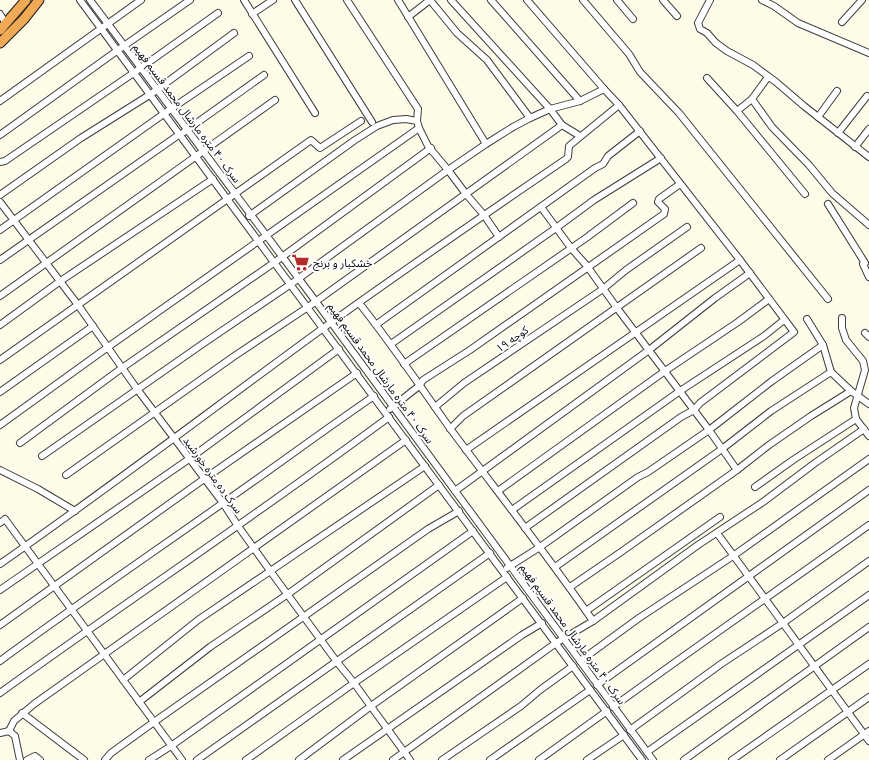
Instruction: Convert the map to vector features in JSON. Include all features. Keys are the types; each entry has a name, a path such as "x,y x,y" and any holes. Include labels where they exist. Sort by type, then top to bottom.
{"highway":[{"path":"3,27 25,0"},
{"path":"0,43 24,19 39,0"}],"street":[{"name":"سرک ۴۰ متره مارشال محمد قسیم فهیم","path":"80,0 135,72 503,570 522,598 624,735 639,759"},
{"path":"0,101 101,27 141,0"},
{"path":"0,135 124,45 190,0"},
{"path":"244,0 315,113"},
{"path":"252,14 274,0"},
{"path":"295,0 372,122"},
{"path":"347,0 418,109 417,121 428,146 484,214 499,236"},
{"path":"398,0 486,144"},
{"path":"408,17 430,0 458,33 487,60 530,118"},
{"path":"451,0 550,110 562,126 580,136"},
{"path":"491,0 580,101"},
{"path":"525,528 674,422 694,410 700,403 794,332 640,131 619,105 526,0"},
{"path":"583,0 629,54 640,72 679,113 828,299"},
{"path":"617,0 633,19"},
{"path":"664,0 677,16"},
{"path":"762,0 774,6 798,23 869,53"},
{"path":"842,22 862,0"},
{"name":"سرک ۴۰ متره مارشال محمد قسیم فهیم","path":"94,1 124,45 316,301 653,760"},
{"path":"708,1 698,23 700,29 727,51 753,65 869,157"},
{"path":"0,162 4,161 141,68 218,13"},
{"path":"0,14 3,27"},
{"path":"0,195 81,138 151,94 234,33"},
{"path":"0,230 171,108 249,56"},
{"path":"0,260 264,75"},
{"path":"737,111 752,99 768,77"},
{"path":"707,78 737,111 805,194"},
{"path":"42,456 137,389 299,279 486,144 530,118 580,101 604,89"},
{"path":"818,117 837,91"},
{"path":"838,133 867,96"},
{"path":"752,99 772,127 809,165 832,193 869,225"},
{"path":"0,296 46,262 204,152 274,100"},
{"path":"0,564 75,511 324,328 484,214 566,159 568,157 570,146 580,136 619,105"},
{"path":"244,220 355,140 377,126 393,120 406,119 417,121"},
{"path":"0,360 229,200 312,140 320,148 361,121"},
{"path":"66,475 308,307 562,126"},
{"path":"0,425 419,128"},
{"path":"855,147 869,129"},
{"path":"377,324 595,168 603,164 608,156 640,131"},
{"path":"20,443 122,368 282,257 431,148"},
{"path":"391,344 594,200 661,158"},
{"path":"0,325 59,282 213,179"},
{"path":"0,693 86,631 313,473 387,414 393,407 419,386 423,380 470,350 578,275 587,266 664,214 665,209 658,202 659,199 680,184"},
{"name":"سرک ده متره خورشید","path":"0,202 27,240 46,262 59,282 78,305 137,389 189,459 224,503 238,526 271,572 410,760"},
{"path":"404,364 633,203"},
{"path":"828,204 865,263 863,264 864,268 869,277"},
{"path":"541,207 571,248 587,266 737,470"},
{"name":"کوچه ۱۹","path":"435,407 464,383 603,289 626,270 687,227"},
{"path":"450,429 463,416 701,248"},
{"path":"466,450 740,260"},
{"path":"455,491 649,350 716,298 750,274"},
{"path":"498,491 665,371 769,300"},
{"path":"359,303 377,324 450,429 570,587 593,622"},
{"path":"842,318 842,328 846,340 863,361 865,370 854,408 856,419 869,436"},
{"path":"807,319 823,345 831,372 851,391 869,404"},
{"path":"512,510 680,391 764,336 784,320"},
{"path":"0,392 93,326"},
{"path":"503,570 540,547 638,477 648,472 709,430 772,381 823,345"},
{"path":"0,590 189,459 339,349"},
{"path":"555,567 722,449 771,411 831,372"},
{"path":"0,625 204,479 357,373"},
{"path":"570,587 737,470 769,444 851,391"},
{"path":"0,661 71,609 224,503 332,424 374,396"},
{"path":"755,487 792,460 856,419"},
{"path":"393,760 556,644 593,622 698,545 763,502 864,429"},
{"path":"9,731 14,721 22,713 406,440"},
{"path":"580,661 639,618 733,556 869,459"},
{"path":"122,680 198,620 271,572 425,466"},
{"path":"0,470 38,489 75,511"},
{"path":"139,702 210,648 288,594 439,485"},
{"path":"597,685 869,490"},
{"path":"105,760 111,753 154,722 428,529 459,511"},
{"path":"0,513 2,521 38,563 86,631 182,760"},
{"path":"586,611 720,517"},
{"path":"613,707 689,651 766,599 869,525"},
{"path":"149,760 171,746 473,531"},
{"path":"717,533 849,712 866,732 869,741"},
{"path":"197,760 490,553"},
{"path":"630,730 721,664 783,623 869,561"},
{"path":"246,760 507,577"},
{"path":"647,752 869,595"},
{"path":"298,760 522,598"},
{"path":"343,760 522,635 542,623"},
{"path":"684,760 869,627"},
{"path":"732,760 869,664"},
{"path":"442,760 521,706 573,666"},
{"path":"490,760 590,690"},
{"path":"780,760 869,697"},
{"path":"539,760 607,712"},
{"path":"22,713 84,760"},
{"path":"0,733 9,731"},
{"path":"9,731 15,736 20,760"},
{"path":"828,760 866,732"},
{"path":"588,760 624,735"},
{"path":"27,760 35,756 40,760"}],"place":[{"name":"خشکبار و برنج","path":"300,263"}]}
